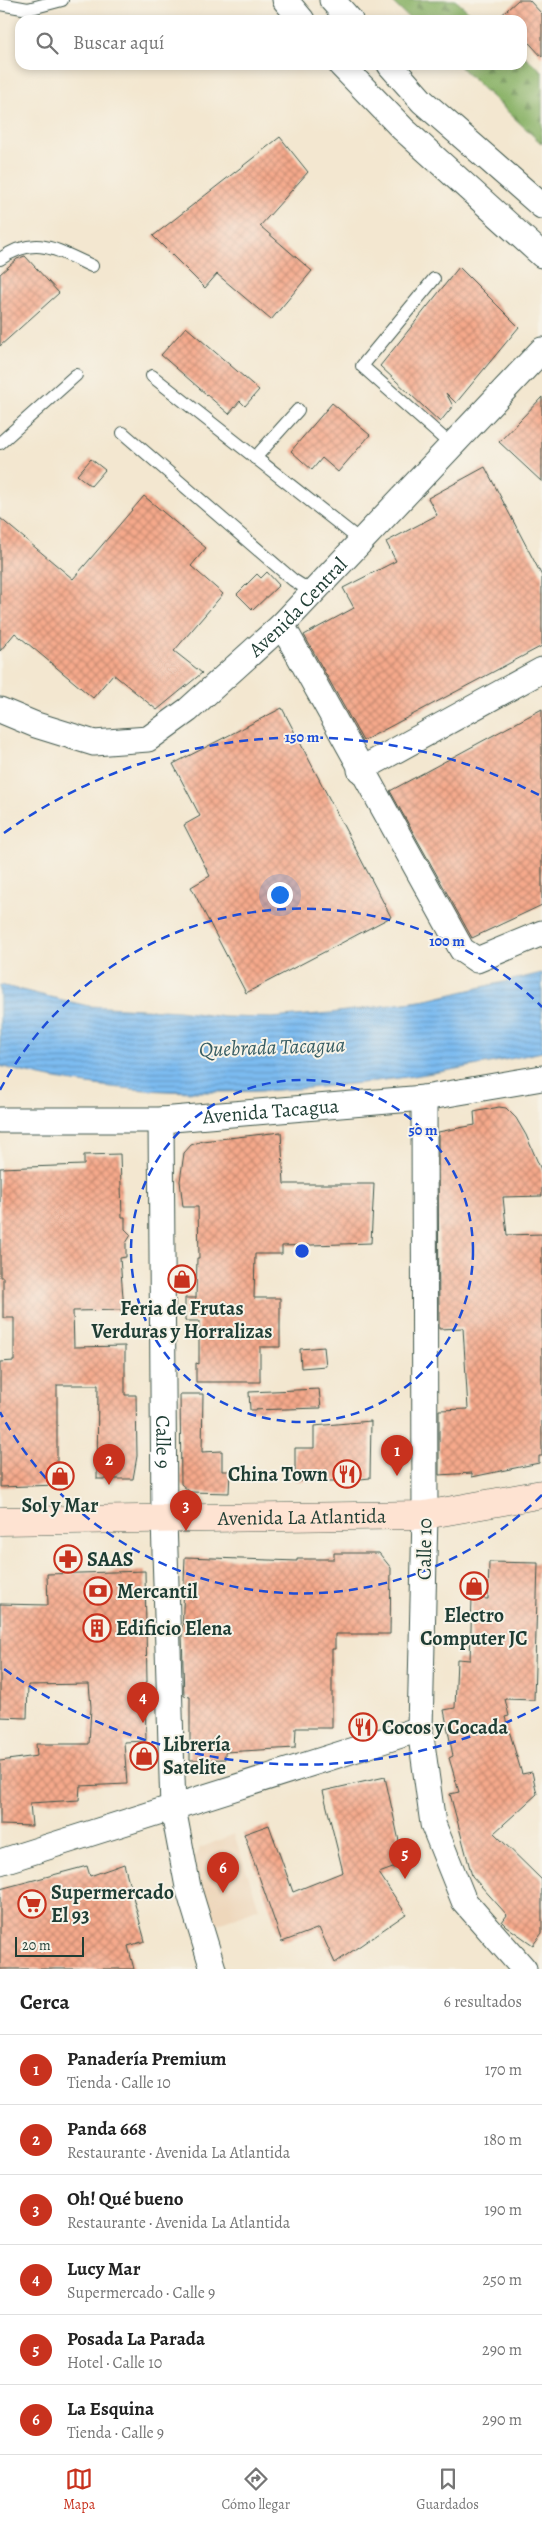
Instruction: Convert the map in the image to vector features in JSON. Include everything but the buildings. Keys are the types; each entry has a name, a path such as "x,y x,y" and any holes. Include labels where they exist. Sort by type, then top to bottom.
{"street":[{"path":"285,0 298,15"},
{"path":"332,0 346,15"},
{"path":"346,70 403,129 542,255"},
{"path":"394,70 422,101 542,206"},
{"name":"Avenida Central","path":"0,710 36,725 94,743 148,739 188,710 282,625 450,444 542,350"},
{"path":"282,625 360,770 462,950 477,960 542,933"},
{"path":"360,770 542,670"},
{"name":"Avenida Tacagua","path":"3,1119 161,1120 424,1098 541,1082"},
{"name":"Calle 10","path":"424,1098 425,1515 420,1730 433,1824 464,1901 524,1969"},
{"name":"Calle 9","path":"161,1120 164,1520 173,1808 188,1887 213,1969"},
{"name":"Avenida La Atlantida","path":"0,1522 425,1515 542,1494"},
{"path":"0,1862 420,1730"}],"lane":[{"path":"0,4 28,9 62,0"},
{"path":"0,259 24,246 46,245 92,266"},
{"path":"434,279 362,366 450,444"},
{"path":"0,443 76,375"},
{"path":"152,376 361,541"},
{"path":"255,458 298,410"},
{"path":"123,433 293,580 312,592"}],"shaded area":[{"path":"234,1834 259,1908 204,1930 193,1860 200,1848"}],"green space":[{"path":"390,0 455,0 473,15 406,15"},
{"path":"527,58 542,71 542,144 463,70 527,70"}],"water":[{"name":"Quebrada Tacagua","path":"542,973 542,1052 478,1065 341,1085 271,1090 200,1092 131,1089 64,1080 0,1066 0,985 88,1006 178,1011 224,1017 272,1018 331,1013 427,1000"}],"place":[{"name":"Feria de Frutas Verduras y Horralizas","path":"182,1279"},
{"name":"China Town","path":"347,1474"},
{"name":"Sol y Mar","path":"60,1476"},
{"name":"Panadería Premium","path":"397,1476"},
{"name":"Panda 668","path":"109,1485"},
{"name":"Oh! Qué bueno","path":"186,1531"},
{"name":"SAAS","path":"68,1559"},
{"name":"Electro Computer JC","path":"474,1586"},
{"name":"Mercantil","path":"98,1591"},
{"name":"Edificio Elena","path":"97,1628"},
{"name":"Lucy Mar","path":"143,1723"},
{"name":"Cocos y Cocada","path":"363,1727"},
{"name":"Librería Satelite","path":"144,1756"},
{"name":"Posada La Parada","path":"405,1879"},
{"name":"La Esquina","path":"223,1893"},
{"name":"Supermercado El 93","path":"32,1904"}]}
